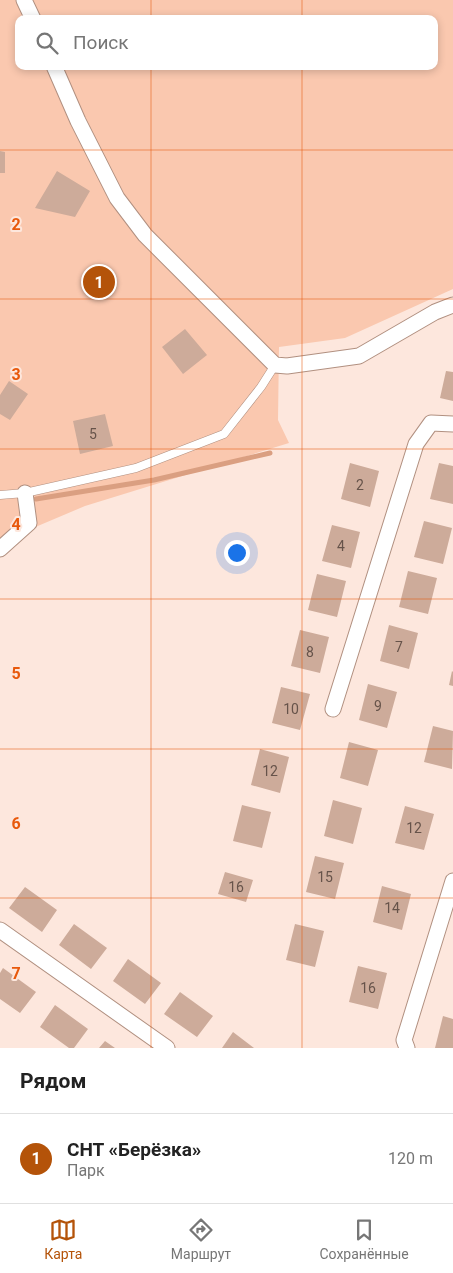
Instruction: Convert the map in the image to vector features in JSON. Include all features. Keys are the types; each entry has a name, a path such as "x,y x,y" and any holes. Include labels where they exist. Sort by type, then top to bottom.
{"street":[{"path":"24,0 30,15"},
{"path":"56,70 78,121 117,198 144,235 274,365 287,366 359,356 435,312 453,305"},
{"path":"333,709 416,444 430,423 453,424"},
{"path":"0,549 29,523 25,493"},
{"path":"407,1048 404,1040 453,881"},
{"path":"0,930 167,1048"}],"lane":[{"path":"0,495 25,493 136,468 224,434 261,387 274,365"}],"shaded area":[{"path":"0,0 453,0 453,289 345,338 279,347 278,420 289,443 85,506 0,542"}],"building":[{"path":"0,151 5,152 5,173 0,173"},
{"path":"57,171 90,191 75,217 35,208"},
{"path":"185,329 207,355 183,374 162,347"},
{"path":"446,371 453,372 453,401 440,398"},
{"path":"9,381 28,394 10,420 0,414 0,395"},
{"path":"105,414 113,446 80,454 73,421"},
{"path":"350,463 379,471 370,507 341,499"},
{"path":"439,463 453,466 453,504 430,499"},
{"path":"424,521 452,528 443,564 414,557"},
{"path":"332,525 360,532 351,568 322,561"},
{"path":"408,571 437,578 428,614 399,607"},
{"path":"317,574 346,581 337,617 308,610"},
{"path":"389,625 418,633 409,669 380,661"},
{"path":"300,630 329,637 320,673 291,666"},
{"path":"453,672 453,686 449,685"},
{"path":"368,684 397,692 387,728 359,720"},
{"path":"281,687 310,694 300,730 272,723"},
{"path":"433,726 453,731 452,769 424,762"},
{"path":"349,742 378,750 368,786 340,778"},
{"path":"260,749 289,757 280,793 251,785"},
{"path":"333,800 362,808 353,844 324,836"},
{"path":"242,805 271,812 262,848 233,841"},
{"path":"405,806 434,814 424,850 395,843"},
{"path":"315,856 344,863 335,899 306,892"},
{"path":"225,872 253,880 246,902 218,894"},
{"path":"382,886 411,894 402,930 373,922"},
{"path":"25,887 57,910 42,932 9,908"},
{"path":"74,924 107,948 91,969 59,945"},
{"path":"295,924 324,931 315,967 286,960"},
{"path":"128,959 161,983 145,1004 113,981"},
{"path":"358,966 387,973 378,1009 349,1002"},
{"path":"3,968 36,992 20,1013 0,999 0,973"},
{"path":"180,992 213,1016 197,1037 164,1014"},
{"path":"55,1005 88,1029 74,1048 69,1048 40,1027"},
{"path":"443,1016 453,1019 453,1048 435,1048"},
{"path":"233,1032 254,1048 222,1048"},
{"path":"105,1041 115,1048 99,1048"}],"waterway":[{"path":"36,499 154,480 270,453"}],"place":[{"name":"СНТ «Берёзка»","path":"99,282"}]}
